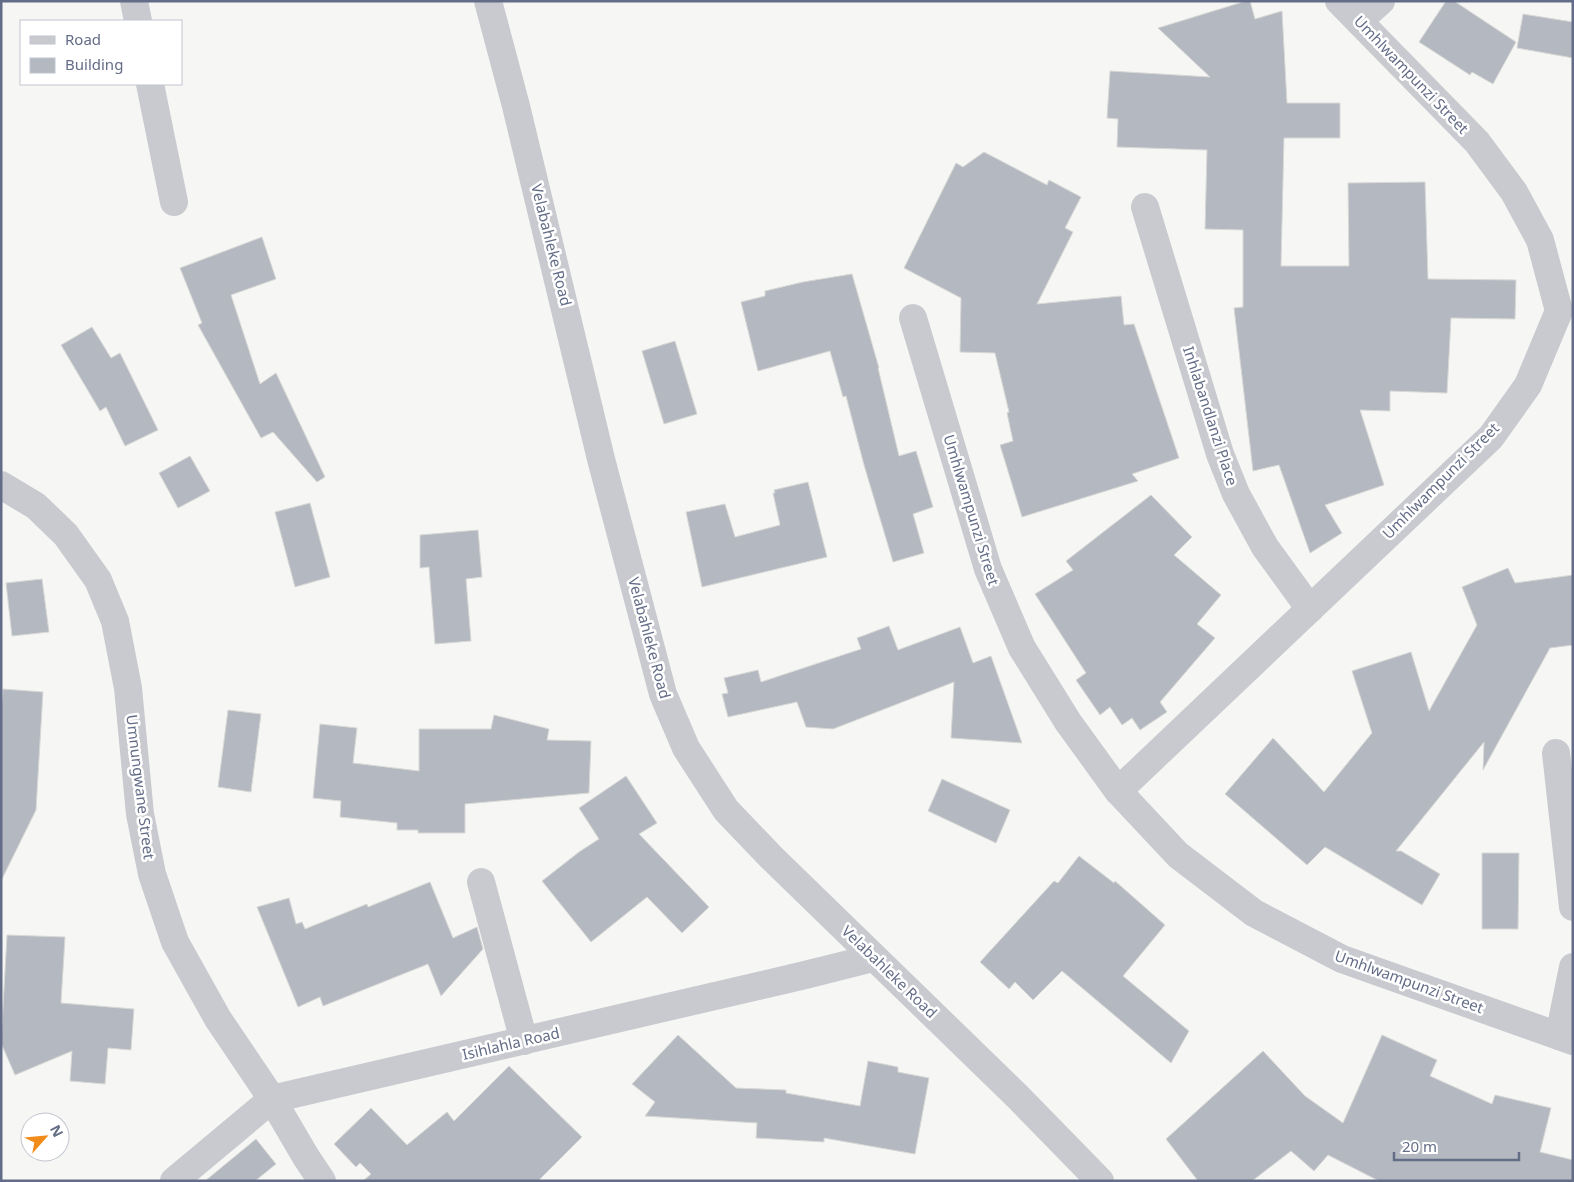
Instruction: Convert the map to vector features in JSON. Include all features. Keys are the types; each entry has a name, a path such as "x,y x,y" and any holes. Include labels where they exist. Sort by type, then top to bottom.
{"street":[{"path":"134,1 138,20"},
{"name":"Velabahleke Road","path":"488,1 523,134 601,459 663,694 686,748 726,810 873,958 1018,1097 1100,1181"},
{"name":"Umhlwampunzi Street","path":"1118,791 1490,437 1528,385 1566,311 1540,240 1514,192 1477,142 1339,1"},
{"path":"1359,21 1381,1"},
{"path":"150,85 174,202"},
{"name":"Inhlabandlanzi Place","path":"1145,207 1223,462 1236,494 1265,547 1310,609"},
{"name":"Umhlwampunzi Street","path":"913,318 988,569 1018,639 1068,722 1118,791 1178,855 1254,912 1342,959 1566,1038"},
{"name":"Umnungwane Street","path":"1,485 36,506 66,534 98,580 115,622 128,688 140,814 152,874 175,942 218,1019 272,1099 322,1181"},
{"path":"1556,753 1573,907"},
{"path":"481,882 524,1040"},
{"name":"Isihlahla Road","path":"174,1181 272,1099 873,958"},
{"path":"1566,1038 1573,967"}],"building":[{"path":"1250,1 1255,19 1282,11 1287,103 1340,103 1340,138 1284,138 1281,266 1349,266 1348,183 1425,182 1428,279 1516,280 1515,319 1451,318 1447,393 1390,391 1390,411 1360,410 1384,485 1325,505 1342,533 1310,553 1279,465 1253,471 1234,308 1243,307 1243,230 1205,229 1207,150 1117,147 1118,119 1107,118 1110,71 1210,77 1158,28"},
{"path":"1446,1 1454,1 1516,42 1493,84 1472,72 1470,75 1419,42"},
{"path":"1523,14 1573,22 1573,58 1517,48"},
{"path":"984,152 1047,185 1049,180 1081,197 1065,228 1073,232 1037,304 1121,296 1124,325 1134,324 1179,458 1132,474 1138,481 1022,517 1000,445 1013,441 1007,413 1009,412 995,353 960,352 961,298 904,268 956,163 963,167"},
{"path":"262,237 276,279 231,295 260,384 276,373 325,477 317,482 273,432 261,438 198,325 202,323 180,268"},
{"path":"852,274 879,368 899,456 916,451 933,507 913,514 924,553 893,562 846,396 843,397 830,351 758,371 741,302 765,296 765,291 803,282"},
{"path":"92,327 111,358 120,353 158,430 125,446 106,407 100,411 61,345"},
{"path":"675,341 697,414 664,424 642,351"},
{"path":"190,456 210,491 178,508 159,473"},
{"path":"808,482 827,557 702,587 686,512 725,504 735,537 780,525 774,490"},
{"path":"1151,495 1192,537 1174,555 1221,595 1197,624 1215,638 1160,702 1167,712 1140,730 1132,718 1122,725 1110,707 1100,715 1076,680 1086,673 1035,594 1073,570 1066,561"},
{"path":"310,503 330,577 295,587 275,512"},
{"path":"478,530 482,577 466,579 471,641 435,644 429,567 420,568 420,535"},
{"path":"1508,568 1515,583 1573,575 1573,645 1550,648 1483,770 1484,742 1396,851 1401,851 1440,874 1422,905 1325,847 1307,865 1225,794 1273,738 1324,792 1372,733 1352,671 1411,652 1429,711 1477,625 1462,587"},
{"path":"42,579 49,632 12,636 6,583"},
{"path":"889,626 898,650 960,627 973,663 991,656 1022,743 951,738 954,682 833,729 806,727 797,702 728,717 722,694 728,693 724,678 758,670 761,682 861,649 857,638"},
{"path":"3,689 43,692 36,810 1,881 1,715"},
{"path":"228,710 261,714 251,792 218,787"},
{"path":"494,715 549,729 547,740 591,741 589,793 465,804 465,833 418,833 418,830 397,830 397,823 340,817 341,801 313,798 320,724 357,728 353,763 419,771 419,729 491,729"},
{"path":"626,776 657,823 639,834 709,907 682,933 647,897 591,942 542,881 599,839 579,808"},
{"path":"942,779 1010,810 996,843 928,811"},
{"path":"1482,853 1519,853 1518,929 1482,929"},
{"path":"1079,856 1114,883 1115,881 1165,925 1123,976 1189,1031 1171,1063 1062,971 1033,1000 1015,982 1009,989 980,962 1054,881 1058,883"},
{"path":"430,882 453,938 477,927 483,949 441,996 428,964 323,1006 320,997 298,1007 257,907 289,898 296,924 302,922 305,929 367,904 368,907"},
{"path":"7,935 65,937 61,1003 134,1009 131,1050 108,1048 105,1084 70,1081 72,1051 15,1075 1,1043"},
{"path":"678,1035 736,1088 786,1090 786,1093 860,1106 868,1061 898,1067 898,1072 929,1078 915,1154 824,1138 824,1142 756,1138 757,1123 645,1116 655,1102 632,1084"},
{"path":"1382,1035 1437,1060 1430,1076 1492,1104 1495,1095 1551,1108 1540,1152 1573,1160 1573,1181 1379,1181 1328,1155 1314,1171 1291,1151 1252,1181 1198,1181 1166,1139 1263,1051 1305,1096 1343,1123"},
{"path":"509,1066 582,1137 538,1181 363,1181 371,1174 360,1163 356,1167 334,1144 371,1108 407,1145 447,1112 454,1121"},
{"path":"256,1139 276,1164 255,1181 205,1181"}]}
